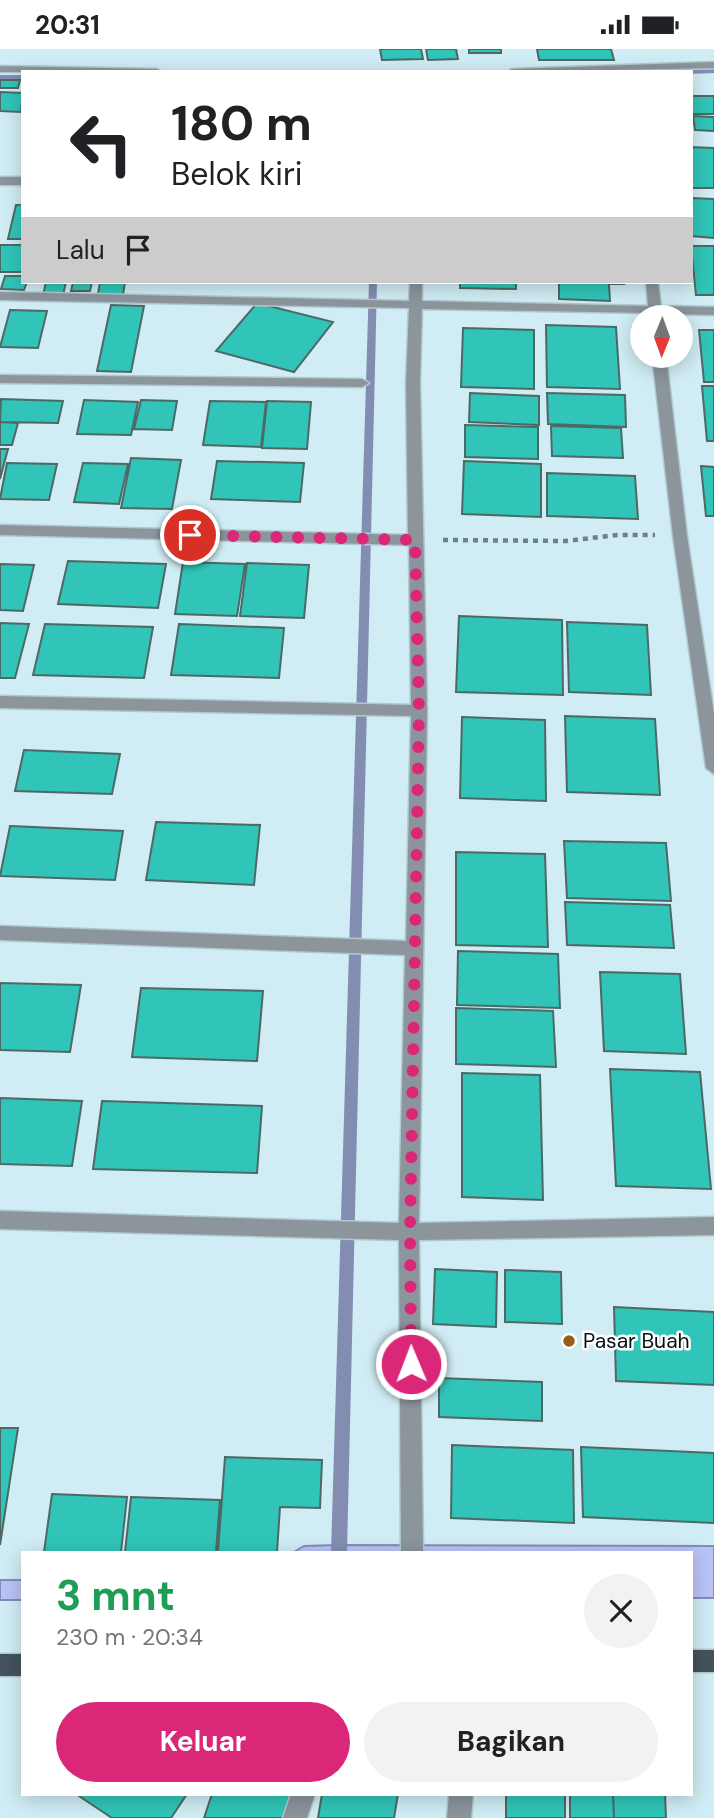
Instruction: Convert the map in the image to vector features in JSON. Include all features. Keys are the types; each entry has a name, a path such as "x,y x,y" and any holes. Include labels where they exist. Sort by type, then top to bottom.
{"main road":[{"path":"693,1661 714,1661"},
{"path":"0,1665 21,1665"}],"street":[{"path":"556,70 714,65"},
{"path":"0,69 52,70"},
{"path":"0,181 21,181"},
{"path":"412,1551 410,1232 419,711 413,383 416,284"},
{"path":"652,284 653,305"},
{"path":"0,296 383,303 630,312"},
{"path":"693,312 714,311"},
{"path":"661,368 680,536 714,768"},
{"path":"0,379 362,383"},
{"path":"0,530 415,540"},
{"path":"0,702 419,711"},
{"path":"0,933 416,948"},
{"path":"0,1220 410,1232 714,1226"},
{"path":"295,1818 302,1796"},
{"path":"459,1818 461,1796"}],"path":[{"path":"415,540 566,541 617,534 680,536"}],"water":[{"path":"304,1546 714,1546 714,1598 693,1598 693,1551 296,1551"},
{"path":"0,1580 21,1580 21,1600 0,1600"}],"building":[{"path":"380,49 421,49 423,59 382,60"},
{"path":"426,49 456,49 458,59 428,60"},
{"path":"469,49 501,49 501,53 469,53"},
{"path":"537,49 611,49 614,60 539,60"},
{"path":"0,80 20,80 18,88 0,88"},
{"path":"0,92 21,93 21,112 0,111"},
{"path":"693,96 714,96 714,114 693,114"},
{"path":"693,116 714,117 714,131 695,130"},
{"path":"693,147 714,148 714,188 693,188"},
{"path":"693,198 714,199 714,238 693,236"},
{"path":"16,205 21,205 21,239 8,239"},
{"path":"0,245 21,245 21,272 0,272"},
{"path":"693,246 714,246 714,295 696,295"},
{"path":"5,276 21,276 21,284 26,284 24,290 1,289"},
{"path":"46,284 66,284 63,295 43,295"},
{"path":"73,284 92,284 90,291 71,291"},
{"path":"100,284 125,284 123,295 98,294"},
{"path":"460,284 516,284 516,289 460,288"},
{"path":"559,284 609,284 610,301 559,299"},
{"path":"257,303 333,322 294,372 216,351"},
{"path":"111,305 144,306 131,372 97,371"},
{"path":"10,310 47,311 38,348 0,347"},
{"path":"546,325 616,327 620,389 547,387"},
{"path":"463,328 534,330 534,389 461,387"},
{"path":"699,330 714,330 714,382 704,382"},
{"path":"702,386 714,386 714,441 707,441"},
{"path":"470,393 539,396 539,425 469,422"},
{"path":"547,393 625,395 626,427 548,424"},
{"path":"1,399 63,401 58,423 0,422"},
{"path":"84,400 138,402 131,435 77,434"},
{"path":"141,400 177,401 172,430 134,429"},
{"path":"210,401 266,402 261,447 203,445"},
{"path":"267,401 311,402 307,449 262,448"},
{"path":"0,422 18,423 12,445 0,445"},
{"path":"465,425 538,427 538,459 465,457"},
{"path":"551,426 621,428 623,458 552,456"},
{"path":"0,449 8,449 0,479"},
{"path":"131,458 181,460 172,509 121,508"},
{"path":"217,461 304,463 300,502 211,499"},
{"path":"464,461 541,464 541,517 462,514"},
{"path":"7,463 57,464 49,500 0,499"},
{"path":"83,463 128,464 119,504 74,502"},
{"path":"701,466 714,467 714,516 706,516"},
{"path":"547,473 635,476 638,519 547,516"},
{"path":"68,561 166,564 158,608 58,604"},
{"path":"183,562 245,564 237,616 175,614"},
{"path":"247,563 309,565 304,618 240,616"},
{"path":"0,564 34,565 23,611 0,610"},
{"path":"459,616 562,620 563,695 456,692"},
{"path":"567,622 647,625 651,695 569,692"},
{"path":"0,623 29,624 15,678 0,678"},
{"path":"45,624 153,627 144,678 33,675"},
{"path":"179,624 284,628 279,678 171,675"},
{"path":"565,716 655,719 660,795 567,792"},
{"path":"462,717 545,720 546,801 460,798"},
{"path":"24,750 120,754 112,794 15,791"},
{"path":"156,822 260,825 254,885 146,880"},
{"path":"10,826 123,831 115,880 0,876"},
{"path":"564,841 666,843 671,901 567,898"},
{"path":"456,852 545,854 548,947 456,945"},
{"path":"565,902 670,905 674,948 567,945"},
{"path":"458,951 558,954 560,1008 457,1005"},
{"path":"600,972 680,974 686,1054 604,1051"},
{"path":"0,983 81,985 70,1052 0,1050"},
{"path":"141,988 263,991 257,1061 132,1057"},
{"path":"456,1008 553,1011 556,1067 456,1064"},
{"path":"610,1069 700,1072 711,1189 616,1186"},
{"path":"462,1073 540,1075 543,1200 462,1197"},
{"path":"0,1098 82,1101 72,1166 0,1164"},
{"path":"102,1101 262,1106 257,1173 93,1169"},
{"path":"435,1269 497,1272 496,1327 433,1324"},
{"path":"505,1270 561,1272 562,1324 505,1322"},
{"path":"614,1307 714,1312 714,1385 616,1381"},
{"path":"439,1378 542,1382 542,1421 439,1417"},
{"path":"0,1428 18,1428 0,1545"},
{"path":"452,1445 573,1450 574,1523 451,1518"},
{"path":"581,1447 714,1453 714,1523 583,1517"},
{"path":"225,1457 322,1460 320,1508 280,1507 277,1551 218,1551"},
{"path":"52,1494 127,1497 121,1551 44,1551"},
{"path":"131,1497 220,1500 216,1551 125,1551"},
{"path":"79,1796 186,1796 171,1818 112,1818"},
{"path":"211,1796 291,1796 284,1818 204,1818"},
{"path":"322,1796 398,1796 394,1818 318,1818"},
{"path":"506,1796 565,1796 565,1818 506,1818"},
{"path":"570,1796 613,1796 614,1818 570,1818"},
{"path":"613,1796 665,1796 666,1818 614,1818"}],"waterway":[{"path":"693,72 714,71"},
{"path":"0,77 21,77"},
{"path":"339,1551 373,284"}],"place":[{"name":"Pasar Buah","path":"569,1341"}],"route":[{"path":"190,535 415,540 419,711 410,1232 411,1364"}]}
